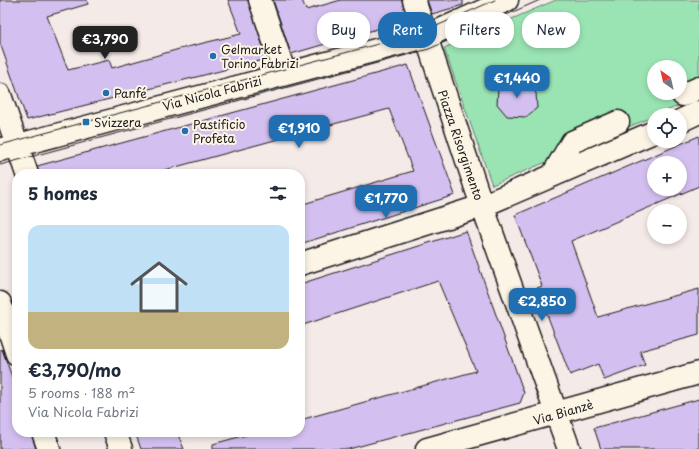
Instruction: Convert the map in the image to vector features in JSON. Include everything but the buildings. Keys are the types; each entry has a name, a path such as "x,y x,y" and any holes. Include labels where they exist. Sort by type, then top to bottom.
{"street":[{"path":"260,0 284,74"},
{"name":"Piazza Risorgimento","path":"414,0 418,12"},
{"path":"437,32 507,0"},
{"name":"Via Nicola Fabrizi","path":"9,148 383,48"},
{"name":"Piazza Risorgimento","path":"429,48 482,206 647,135"},
{"path":"0,95 9,148 24,169"},
{"path":"687,118 699,112"},
{"path":"552,176 572,142 618,122"},
{"path":"305,262 482,206 569,449"},
{"path":"0,303 12,339"},
{"name":"Via Bianzè","path":"427,449 557,414 699,373"},
{"path":"45,437 49,449"},
{"path":"117,437 121,449"}],"green space":[{"path":"556,0 699,0 699,97 673,108 647,108 647,119 492,185 444,48 514,48 514,18 522,15 522,48 580,48 580,12 528,12"}],"tram line":[{"path":"0,145 423,32 495,0"},
{"path":"0,165 429,49 540,0"}],"place":[{"name":"Gelmarket Torino Fabrizi","path":"213,56"},
{"name":"Panfé","path":"106,93"},
{"name":"Svizzera","path":"86,122"},
{"name":"Pastificio Profeta","path":"185,131"}]}
